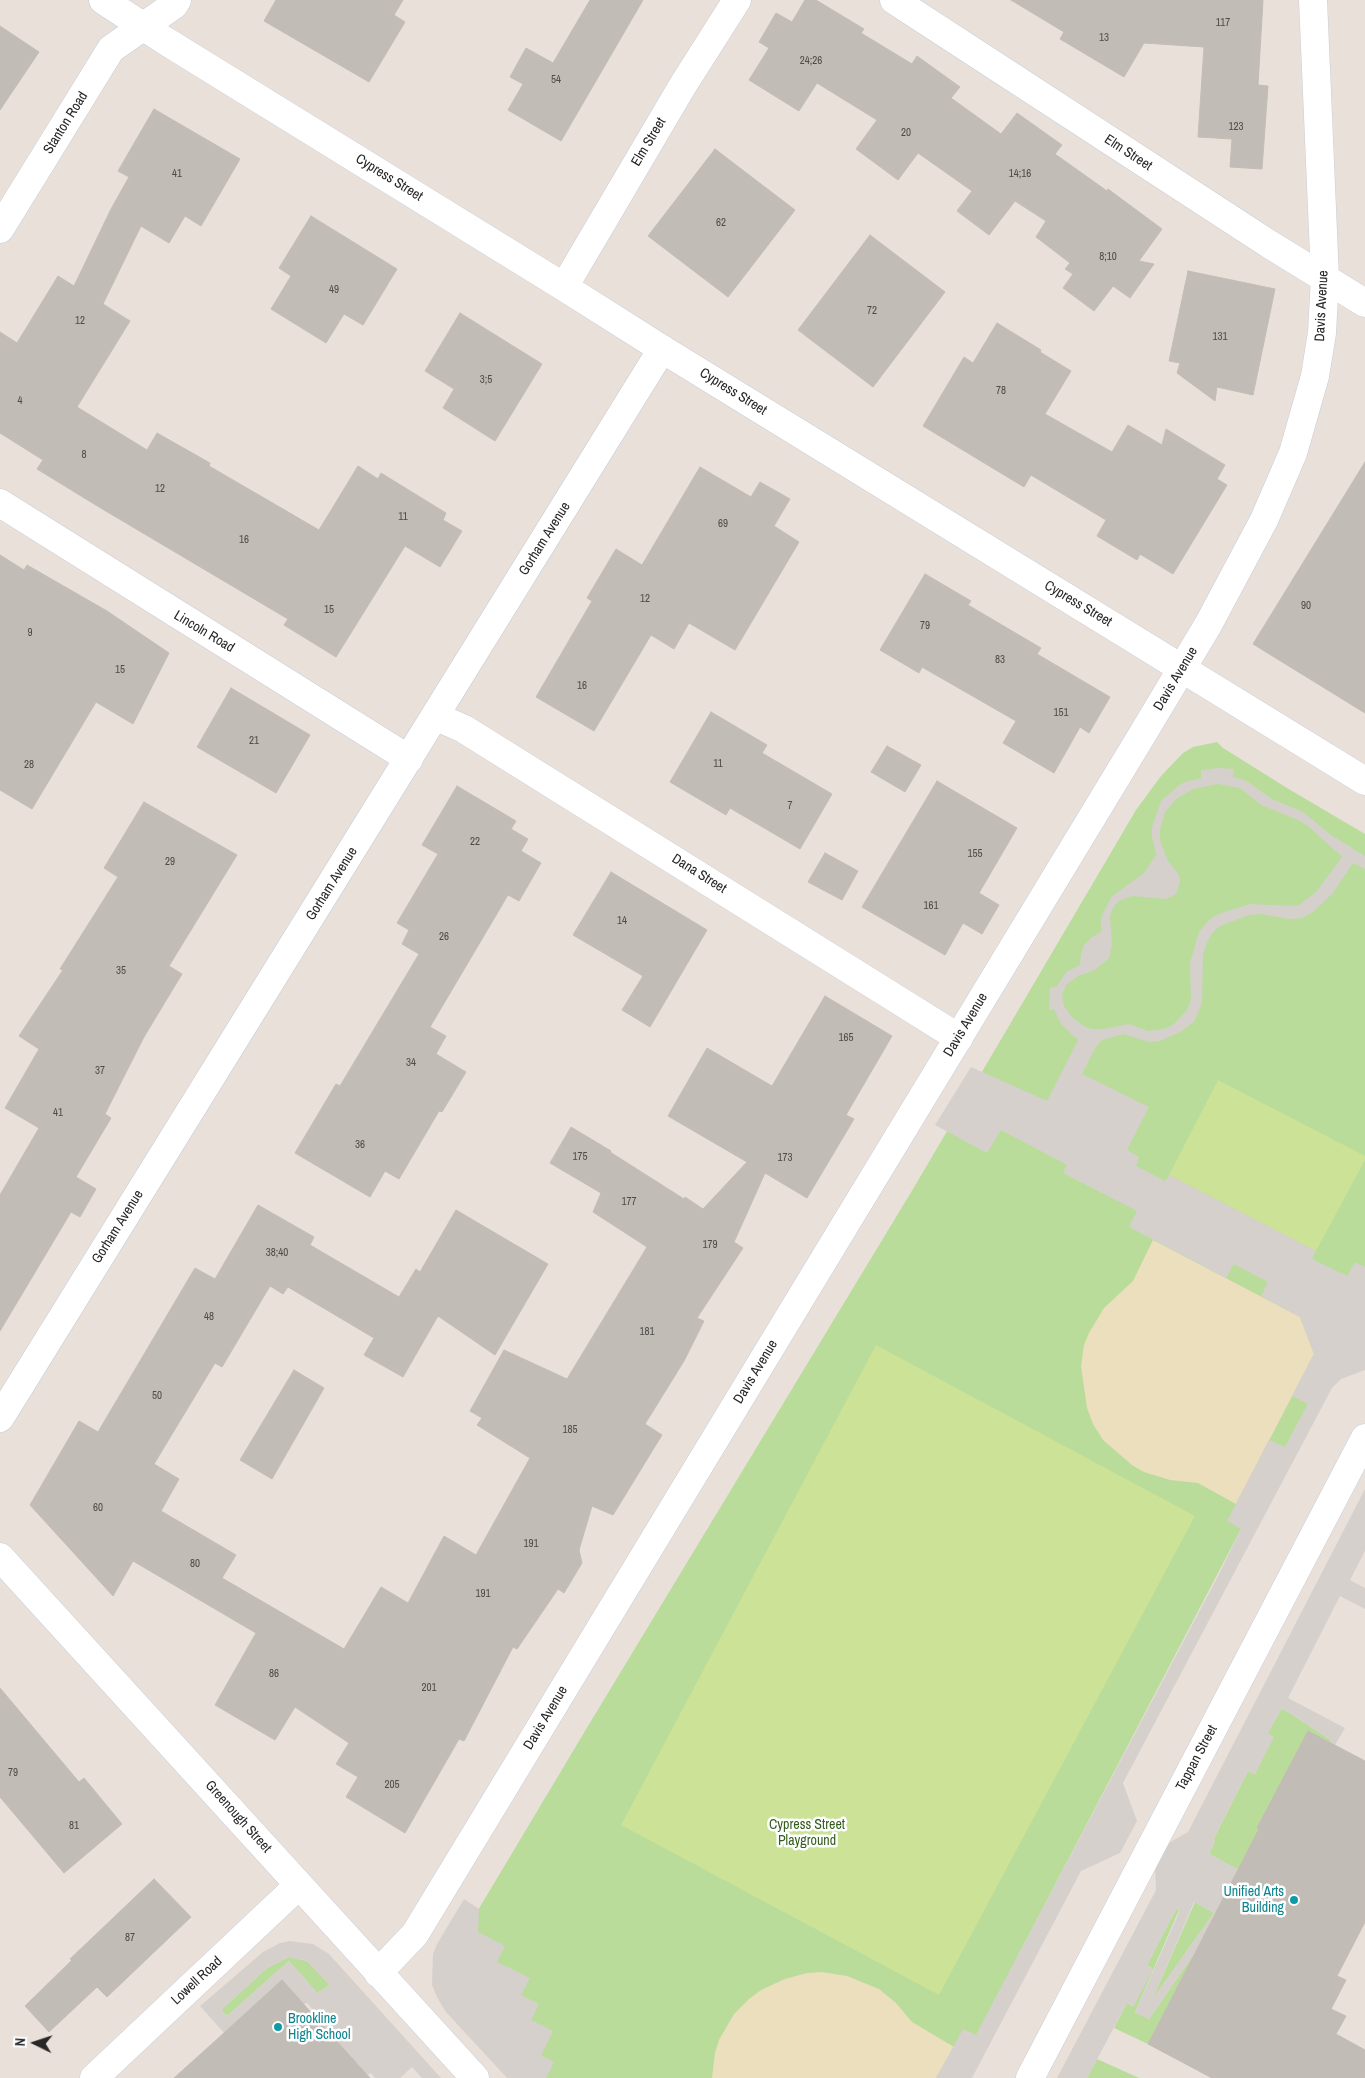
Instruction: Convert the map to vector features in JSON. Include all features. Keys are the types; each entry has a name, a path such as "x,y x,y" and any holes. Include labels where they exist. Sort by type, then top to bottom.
{"street":[{"name":"Cypress Street","path":"103,0 142,26 564,286 662,349 1365,780"},
{"name":"Stanton Road","path":"0,230 111,49 142,26 174,6 177,0"},
{"name":"Elm Street","path":"564,286 683,85 737,0"},
{"name":"Elm Street","path":"894,0 1252,234 1365,303"},
{"name":"Davis Avenue","path":"378,1973 415,1934 1182,669 1264,520 1293,453 1314,376 1322,333 1325,278 1313,0"},
{"name":"Gorham Avenue","path":"0,1418 662,349"},
{"name":"Lincoln Road","path":"0,503 409,759"},
{"name":"Dana Street","path":"435,716 472,734 959,1038"},
{"name":"Tappan Street","path":"1030,2078 1365,1438"},
{"name":"Greenough Street","path":"0,1557 475,2078"},
{"name":"Lowell Road","path":"94,2078 299,1885"}],"green space":[{"name":"Cypress Street Playground","path":"1217,742 1223,748 1287,788 1365,834 1365,1329 1323,1377 1241,1529 954,2078 526,2078 459,1942 913,1189 1136,810 1161,776 1183,753 1193,747"},
{"path":"1218,1080 1365,1156 1365,1160 1316,1251 1169,1175"},
{"path":"876,1345 1195,1516 939,1995 621,1825"},
{"path":"1282,1708 1331,1740 1330,1742 1308,1732 1258,1828 1264,1832 1239,1870 1209,1854 1215,1841 1213,1840 1248,1771 1255,1774 1273,1737 1267,1734"},
{"path":"1195,1902 1214,1913 1152,2000"},
{"path":"1176,1909 1179,1910 1135,2012 1149,2019 1196,1951 1148,2044 1114,2028 1127,2003 1133,2006 1152,1968 1147,1965"},
{"path":"289,1957 307,1961 330,1985 317,1993 289,1961 227,2016 221,2010 267,1968"},
{"path":"1097,2059 1139,2078 1087,2078"}],"sand":[{"path":"1153,1240 1300,1317 1314,1354 1236,1504 1198,1483 1170,1480 1144,1472 1132,1465 1103,1440 1093,1424 1087,1408 1081,1366 1084,1345 1104,1308 1133,1281"},
{"path":"822,1972 847,1976 879,1989 896,2003 912,2022 954,2047 936,2078 712,2078 715,2053 719,2040 734,2014 749,1999 761,1990 785,1979 807,1973"}],"shaded area":[{"path":"1234,769 1233,777 1245,780 1272,799 1303,812 1331,835 1365,856 1365,869 1353,863 1333,893 1314,911 1302,918 1289,919 1261,914 1249,915 1220,926 1213,932 1207,942 1203,955 1202,1003 1194,1022 1180,1032 1160,1041 1149,1042 1123,1034 1102,1040 1095,1048 1082,1074 1149,1107 1127,1150 1139,1157 1136,1166 1165,1181 1169,1175 1316,1251 1312,1259 1347,1276 1355,1262 1365,1267 1365,1370 1341,1379 1332,1388 1123,1783 1137,1821 1120,1853 1081,1871 972,2078 936,2078 963,2029 976,2035 1219,1574 1241,1529 1227,1521 1269,1440 1285,1447 1308,1404 1292,1396 1314,1354 1300,1317 1261,1296 1268,1282 1234,1264 1226,1278 1129,1227 1137,1211 1063,1173 1067,1165 1001,1130 987,1153 935,1125 971,1067 1047,1101 1078,1040 1061,1024 1054,1009 1049,1010 1050,988 1056,987 1066,972 1080,965 1084,945 1101,932 1101,918 1111,897 1144,873 1156,855 1152,827 1161,801 1178,786 1201,778 1201,770","holes":["1218,784 1240,788 1261,805 1308,826 1342,857 1316,892 1299,905 1250,904 1218,914 1209,920 1199,932 1190,963 1191,1000 1187,1010 1173,1025 1164,1029 1148,1031 1129,1024 1104,1029 1091,1029 1082,1025 1073,1018 1064,1006 1062,995 1066,985 1078,976 1095,970 1109,958 1112,945 1110,916 1114,906 1121,900 1133,896 1166,899 1176,894 1180,882 1179,875 1168,861 1160,840 1160,830 1165,812 1176,799 1193,789"]},
{"path":"1365,1489 1365,1551 1350,1580 1365,1588 1365,1609 1340,1596 1288,1698 1345,1728 1335,1745 1330,1742 1331,1740 1282,1708 1268,1733 1274,1737 1255,1774 1248,1771 1213,1840 1215,1841 1209,1854 1239,1870 1196,1951 1149,2019 1135,2012 1178,1915 1179,1910 1176,1909 1147,1965 1153,1969 1134,2006 1127,2003 1087,2078 1057,2078 1156,1890 1155,1867 1167,1844 1188,1832","holes":["1194,1902 1214,1913 1153,1998"]},
{"path":"464,1899 479,1909 478,1932 505,1946 497,1962 530,1978 521,1995 539,2004 531,2020 553,2031 541,2055 554,2062 546,2078 507,2078 445,2011 437,1997 432,1985 433,1954"},
{"path":"290,1941 313,1944 329,1954 441,2078 422,2078 412,2067 400,2078 375,2078 371,2073 368,2075 319,2021 321,2019 307,2003 224,2033 200,2006 263,1952 280,1943","holes":["289,1957 307,1961 330,1985 317,1993 289,1961 227,2016 221,2010 267,1968"]}],"building":[{"path":"276,0 403,0 394,15 405,22 369,82 264,21"},
{"path":"590,0 643,0 561,141 508,110 523,84 510,77 526,48 553,63"},
{"path":"805,0 816,0 864,29 861,33 912,64 917,56 960,87 951,98 1001,134 1017,113 1062,145 1055,154 1107,191 1108,189 1162,229 1139,261 1154,264 1130,298 1113,286 1094,311 1063,288 1073,274 1065,269 1070,263 1036,237 1046,221 1015,201 989,235 957,211 972,191 918,153 898,180 856,149 877,120 817,83 799,111 749,80 769,48 759,42 776,13 792,22"},
{"path":"1011,0 1263,0 1258,85 1268,86 1262,169 1230,167 1232,139 1198,137 1204,47 1144,43 1124,77 1060,39 1064,32"},
{"path":"0,26 39,52 0,110"},
{"path":"154,109 240,159 201,226 185,216 169,243 141,226 103,304 130,321 77,407 147,450 157,433 210,463 209,466 319,530 358,466 378,479 381,473 446,513 443,520 462,531 440,567 405,546 336,657 284,625 288,619 37,469 43,460 0,433 0,332 17,343 58,276 74,286 111,209 129,177 118,171"},
{"path":"715,149 795,210 728,297 648,236"},
{"path":"311,216 397,269 363,325 344,314 326,343 271,309 291,276 279,268"},
{"path":"870,235 945,292 873,387 798,330"},
{"path":"1188,271 1275,289 1253,395 1217,387 1215,401 1177,373 1180,363 1169,361"},
{"path":"460,313 542,364 495,441 443,408 454,389 425,371"},
{"path":"997,323 1071,371 1045,414 1112,452 1128,425 1162,445 1166,429 1225,465 1217,479 1227,485 1173,574 1140,554 1137,560 1097,536 1106,520 1031,475 1024,487 923,426 964,357 973,363"},
{"path":"1365,462 1365,713 1253,644"},
{"path":"700,467 751,497 760,482 790,499 774,526 799,542 735,650 689,623 674,649 651,635 594,731 536,697 592,601 587,598 616,549 642,565"},
{"path":"0,555 24,570 27,565 107,611 169,653 133,724 96,702 32,809 0,790"},
{"path":"925,574 971,601 968,605 1041,648 1037,654 1110,697 1089,733 1080,727 1054,773 1003,743 1016,721 922,667 919,673 880,650"},
{"path":"231,688 310,735 276,793 197,747"},
{"path":"711,712 767,745 762,753 832,794 800,849 730,808 726,815 670,782"},
{"path":"887,746 921,765 905,792 871,772"},
{"path":"937,781 1017,828 979,893 999,905 982,934 963,923 945,955 862,907"},
{"path":"457,786 516,821 511,829 528,839 521,851 541,863 519,901 508,895 430,1027 446,1036 436,1054 466,1072 442,1112 439,1111 399,1179 385,1171 370,1197 295,1153 336,1084 340,1086 419,954 402,944 409,930 397,923 438,854 422,845"},
{"path":"144,802 237,855 169,966 182,974 144,1037 105,1114 111,1118 76,1177 96,1189 80,1217 71,1212 0,1331 0,1195 39,1128 5,1108 39,1049 19,1036 63,970 60,969 118,877 104,868"},
{"path":"825,853 858,871 842,900 808,882"},
{"path":"611,872 707,930 650,1027 622,1010 643,976 573,935"},
{"path":"825,996 892,1036 846,1115 854,1119 807,1198 765,1173 734,1242 743,1248 697,1318 704,1321 684,1361 645,1424 662,1435 613,1515 592,1506 579,1550 582,1563 564,1593 558,1589 517,1649 513,1647 464,1741 459,1739 405,1833 346,1797 358,1777 336,1764 349,1743 295,1707 275,1740 215,1705 256,1633 133,1561 113,1596 30,1505 79,1421 98,1432 195,1268 215,1279 258,1205 314,1237 310,1245 399,1297 416,1269 420,1272 456,1210 548,1264 495,1355 438,1316 403,1377 364,1355 374,1338 288,1287 283,1294 270,1286 222,1367 215,1363 154,1464 179,1479 161,1511 236,1555 222,1578 344,1649 381,1587 408,1603 444,1536 476,1555 530,1458 477,1425 482,1418 470,1411 504,1350 567,1379 647,1247 593,1212 601,1193 550,1163 571,1127 684,1199 685,1197 703,1209 747,1162 668,1116 707,1048 772,1086"},
{"path":"294,1370 324,1388 272,1479 240,1460"},
{"path":"0,1688 79,1782 84,1778 122,1824 64,1873 0,1797"},
{"name":"Unified Arts Building","path":"1308,1731 1365,1761 1365,1922 1337,1976 1346,1980 1331,2009 1346,2016 1336,2034 1365,2050 1365,2078 1212,2078 1148,2044"},
{"path":"154,1879 191,1917 107,1997 97,1987 49,2032 25,2006 72,1960 70,1959"},
{"name":"Brookline High School","path":"282,1980 370,2078 174,2078 224,2033"}],"place":[{"name":"Unified Arts Building","path":"1294,1900"},
{"name":"Brookline High School","path":"278,2027"}]}
